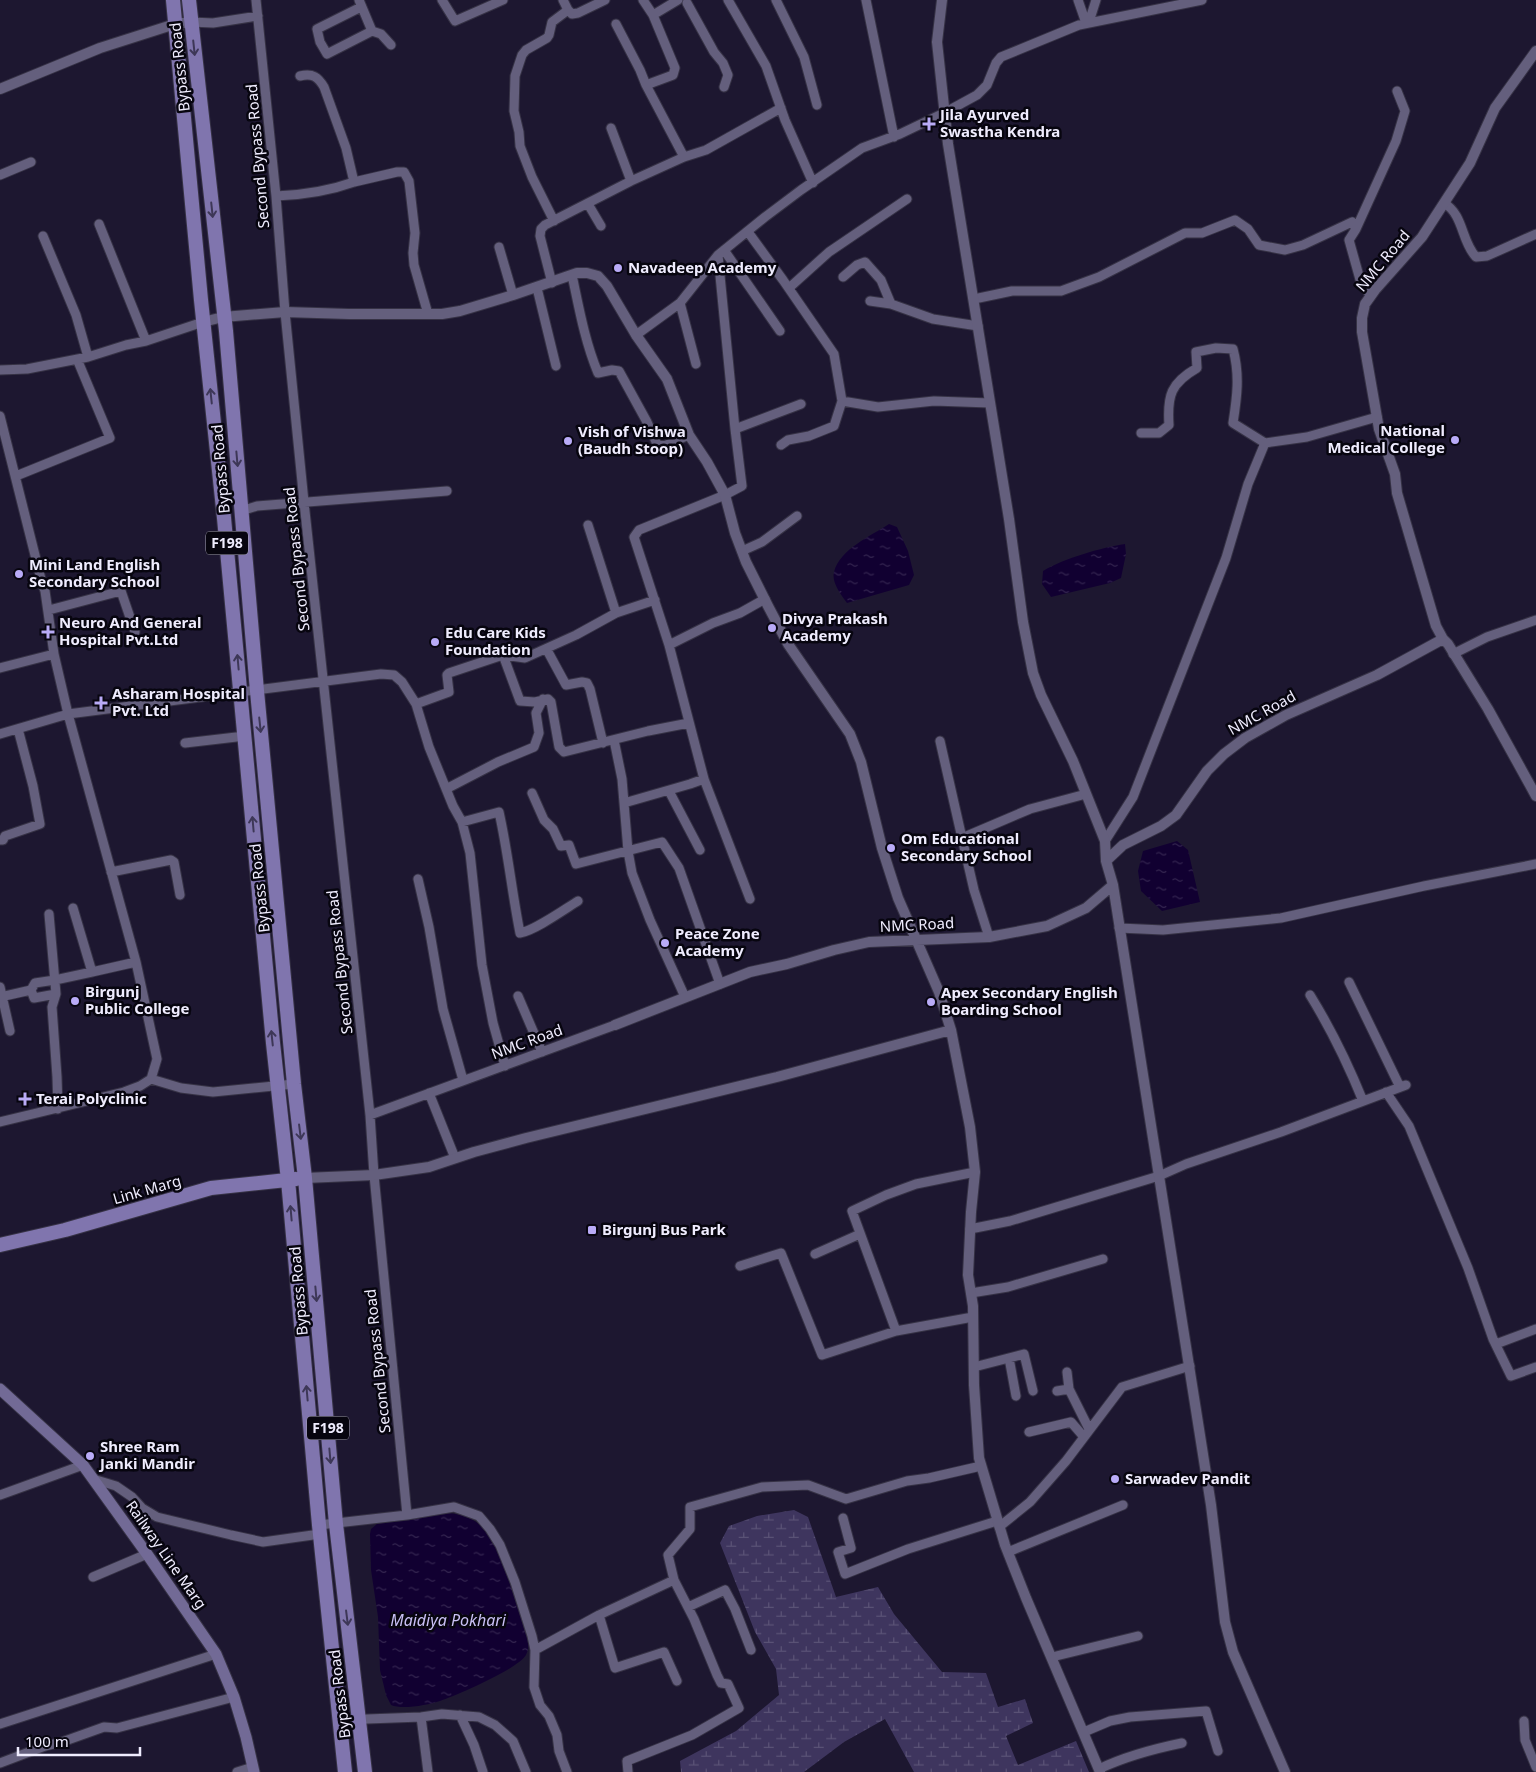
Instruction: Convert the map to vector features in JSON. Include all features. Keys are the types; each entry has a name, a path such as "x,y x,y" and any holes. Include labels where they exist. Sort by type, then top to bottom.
{"main road":[{"name":"Bypass Road","path":"173,0 288,1180 319,1529 345,1772"},
{"name":"Bypass Road","path":"189,0 224,317 257,690 294,1084 305,1178 336,1524 365,1772"},
{"path":"190,182 208,180"},
{"name":"Link Marg","path":"0,1245 65,1230 211,1188 305,1178"},
{"name":"Railway Line Marg","path":"0,1390 82,1465 147,1554 216,1654 234,1697 246,1737 253,1770"}],"street":[{"path":"442,0 455,20 503,0"},
{"path":"563,0 572,14 605,0"},
{"path":"642,0 653,15 675,68 674,75 646,85"},
{"path":"653,15 678,0"},
{"path":"728,0 766,66 781,108 813,183"},
{"path":"776,0 804,57 816,105"},
{"path":"866,0 894,136"},
{"path":"942,0 937,42 944,113 1023,622 1033,673 1041,695 1073,760 1105,841 1106,861 1113,885 1190,1366 1211,1504 1225,1622 1233,1652 1285,1772"},
{"path":"1078,0 1088,23"},
{"path":"1088,23 1096,0"},
{"path":"636,335 680,303 721,252 794,195 862,148 894,136 944,113 976,95 987,85 996,63 1001,58 1088,23 1202,0"},
{"name":"Second Bypass Road","path":"258,1 285,312 370,1115 374,1175 407,1514"},
{"path":"688,1 714,52 723,63 728,75 724,87"},
{"path":"372,32 360,4 317,29 320,42 327,54 372,32 381,34 391,45"},
{"path":"554,221 532,177 520,146 513,95 515,76 522,56 526,50 547,38 552,22 568,10"},
{"path":"0,89 100,48 175,24 191,22 213,23 258,16"},
{"path":"616,24 684,157"},
{"name":"NMC Road","path":"1106,861 1123,845 1161,826 1176,815 1207,771 1224,754 1245,738 1286,715 1377,676 1442,639 1436,626 1377,417 1362,332 1362,318 1365,304 1422,237 1444,204 1470,162 1495,108 1536,51"},
{"path":"300,76 313,75 319,78 346,148 354,182"},
{"path":"1371,296 1361,283 1349,240 1356,229 1396,141 1405,111 1397,91"},
{"path":"552,283 540,236 541,229 631,181 684,157 706,150 781,108"},
{"path":"611,128 631,181"},
{"path":"0,175 31,162"},
{"path":"276,196 298,195 338,188 354,182 404,172 409,181 415,233 414,265 428,314"},
{"path":"788,288 829,252 906,199"},
{"path":"588,204 601,226"},
{"path":"1444,204 1451,208 1459,220 1465,238 1476,257 1487,256 1536,234"},
{"path":"974,299 1012,291 1061,291 1099,277 1186,233 1202,233 1235,220 1248,229 1259,245 1285,250 1302,245 1352,222 1356,229"},
{"path":"99,224 146,341"},
{"path":"748,232 834,354 842,402 834,426 809,436 788,440 781,445"},
{"path":"43,236 76,315 88,357"},
{"path":"499,247 513,295"},
{"path":"721,252 780,331"},
{"path":"721,252 734,429 742,486 725,496 639,530 635,534 636,545 655,600 704,779 750,899"},
{"path":"843,277 857,265 865,262 881,280 891,304"},
{"path":"0,370 27,369 88,357 224,317 285,312 442,314 460,311 537,288 572,275 587,272 598,276 608,286 636,335 667,378 689,435 707,462 725,496 742,552 788,644 850,734 861,762 882,848 898,898 939,992 951,1030 968,1118 975,1172 968,1275 973,1317 976,1426 981,1466 998,1524 1026,1598 1100,1770 1138,1753 1182,1743"},
{"path":"572,275 585,332 598,373 612,370 619,371 657,444 664,446 689,435"},
{"path":"537,288 556,366"},
{"path":"870,301 891,304 933,319 978,326"},
{"path":"680,303 696,364"},
{"path":"1141,433 1159,433 1169,425 1168,403 1182,377 1198,368 1196,352 1216,348 1234,350 1238,368 1233,423 1265,443 1307,436 1377,417"},
{"path":"16,476 110,438 78,359"},
{"path":"842,402 878,407 934,401 990,403"},
{"path":"734,429 801,404"},
{"path":"0,416 45,591 54,654 68,714 136,962 157,1059 151,1079 140,1086 58,1109 0,1122"},
{"path":"1105,841 1133,796 1226,558 1248,484 1265,443"},
{"path":"241,511 257,506 447,491"},
{"path":"742,552 762,542 797,516"},
{"path":"588,526 616,613"},
{"path":"49,610 121,592 134,632"},
{"path":"668,645 712,623 740,613 765,599"},
{"path":"416,704 449,692 447,675 449,673 503,655 525,658 547,650 616,613 655,600"},
{"path":"1453,654 1488,638 1536,620"},
{"path":"1442,639 1448,644 1488,709 1536,796"},
{"path":"547,650 566,685 587,683 604,743"},
{"path":"0,668 54,654"},
{"path":"503,655 520,701 535,702 543,699 551,702 561,750 567,751 689,723"},
{"path":"0,734 68,714 381,674 394,675 402,682 416,704 429,747 462,822 470,853 482,965 505,1066"},
{"path":"446,789 498,762 534,747 539,733 536,713 543,699"},
{"path":"0,840 3,840 5,836 40,824 33,786 18,729"},
{"path":"185,743 244,736"},
{"path":"614,740 622,778 628,852 632,873 650,920 685,997"},
{"path":"940,741 974,890 989,936"},
{"path":"624,803 704,779"},
{"path":"669,790 700,850"},
{"path":"532,793 544,820 553,829 561,846 570,845 576,864 662,842 679,868 720,984"},
{"path":"962,838 1030,809 1086,794"},
{"path":"462,822 499,812 520,933 524,933 578,901"},
{"path":"111,872 171,860 176,867 180,895"},
{"path":"1119,928 1163,930 1281,918 1424,886 1536,864"},
{"path":"418,879 429,928 443,1009 463,1080"},
{"name":"NMC Road","path":"370,1115 615,1026 750,972 869,942 989,936 1047,926 1086,908 1113,885"},
{"path":"73,908 92,972"},
{"path":"49,914 56,994 52,1007 58,1109"},
{"path":"56,994 34,998 32,990 35,982 55,980 136,962"},
{"path":"970,1229 1010,1221 1159,1176 1186,1164 1281,1132 1403,1086 1349,982"},
{"path":"10,1031 1,994 32,990"},
{"path":"1310,995 1345,1057 1363,1101"},
{"path":"518,996 542,1052"},
{"path":"305,1178 374,1175 428,1166 609,1117 777,1077 951,1030"},
{"path":"151,1079 181,1088 213,1092 294,1084"},
{"path":"1386,1092 1409,1126 1468,1268 1510,1376 1536,1367"},
{"path":"429,1093 455,1158"},
{"path":"896,1331 852,1211 886,1195 916,1184 975,1172"},
{"path":"815,1254 860,1234"},
{"path":"740,1266 781,1253 822,1355 896,1331 973,1317"},
{"path":"971,1293 1008,1287 1103,1259"},
{"path":"1496,1344 1536,1329"},
{"path":"974,1367 1024,1354 1033,1391"},
{"path":"1009,1358 1016,1396"},
{"path":"843,1518 851,1548 838,1552 845,1574 908,1549 998,1524 1030,1502 1066,1461 1122,1386 1190,1366"},
{"path":"1067,1372 1069,1389 1087,1433"},
{"path":"1057,1391 1069,1389"},
{"path":"1029,1432 1071,1422 1087,1433"},
{"path":"0,1495 82,1465"},
{"path":"628,1772 627,1761 692,1735 739,1708 728,1684 722,1683 717,1675 688,1607 674,1580 668,1555 690,1529 690,1507 762,1487 808,1485 846,1499 907,1481 930,1478 981,1466"},
{"path":"93,1479 116,1486 132,1497 142,1508 157,1517 263,1542 336,1524 454,1507 478,1516 500,1544 521,1599 535,1650 534,1687 540,1705 549,1716 557,1735 559,1751 567,1772"},
{"path":"1008,1552 1123,1505"},
{"path":"93,1578 147,1554"},
{"path":"535,1650 599,1615 674,1580"},
{"path":"688,1607 725,1590 735,1609 751,1650"},
{"path":"599,1615 615,1668 664,1652 677,1681"},
{"path":"1052,1657 1138,1636"},
{"path":"0,1724 216,1654"},
{"path":"0,1763 104,1727 117,1728 234,1697"},
{"path":"1084,1732 1130,1717 1206,1711 1218,1751"},
{"path":"340,1720 422,1717 442,1714 479,1717 495,1725 513,1741 526,1772"},
{"path":"460,1715 474,1745 483,1772"},
{"path":"422,1717 428,1772"},
{"path":"1524,1721 1524,1740 1536,1767"},
{"path":"237,1772 253,1770"}],"green space":[{"path":"794,1510 808,1517 836,1597 878,1587 894,1614 942,1672 986,1673 998,1707 1025,1699 1033,1723 1006,1736 1018,1765 1076,1741 1089,1772 914,1772 885,1719 844,1742 804,1772 681,1772 680,1761 736,1731 779,1695 776,1669 755,1632 720,1543 729,1526 757,1516"}],"water":[{"path":"889,524 897,527 908,551 914,575 909,585 847,603 834,580 833,576 837,564 849,550"},
{"path":"1125,544 1126,554 1121,578 1110,583 1051,597 1042,584 1043,571 1052,566 1083,554"},
{"path":"1177,841 1188,850 1200,902 1162,911 1141,891 1138,871 1143,851"},
{"name":"Maidiya Pokhari","path":"441,1513 457,1514 471,1519 480,1525 492,1540 523,1615 527,1629 528,1651 521,1661 512,1667 486,1681 440,1701 408,1707 391,1705 386,1695 380,1670 378,1617 371,1570 371,1529 377,1524"}],"place":[{"name":"Jila Ayurved Swastha Kendra","path":"929,124"},
{"name":"Navadeep Academy","path":"618,268"},
{"name":"National Medical College","path":"1455,440"},
{"name":"Vish of Vishwa (Baudh Stoop)","path":"568,441"},
{"name":"Mini Land English Secondary School","path":"19,574"},
{"name":"Divya Prakash Academy","path":"772,628"},
{"name":"Neuro And General Hospital Pvt.Ltd","path":"48,632"},
{"name":"Edu Care Kids Foundation","path":"435,642"},
{"name":"Asharam Hospital Pvt. Ltd","path":"101,703"},
{"name":"Om Educational Secondary School","path":"891,848"},
{"name":"Peace Zone Academy","path":"665,943"},
{"name":"Birgunj Public College","path":"75,1001"},
{"name":"Apex Secondary English Boarding School","path":"931,1002"},
{"name":"Terai Polyclinic","path":"25,1099"},
{"name":"Birgunj Bus Park","path":"592,1230"},
{"name":"Shree Ram Janki Mandir","path":"90,1456"},
{"name":"Sarwadev Pandit","path":"1115,1479"}]}
